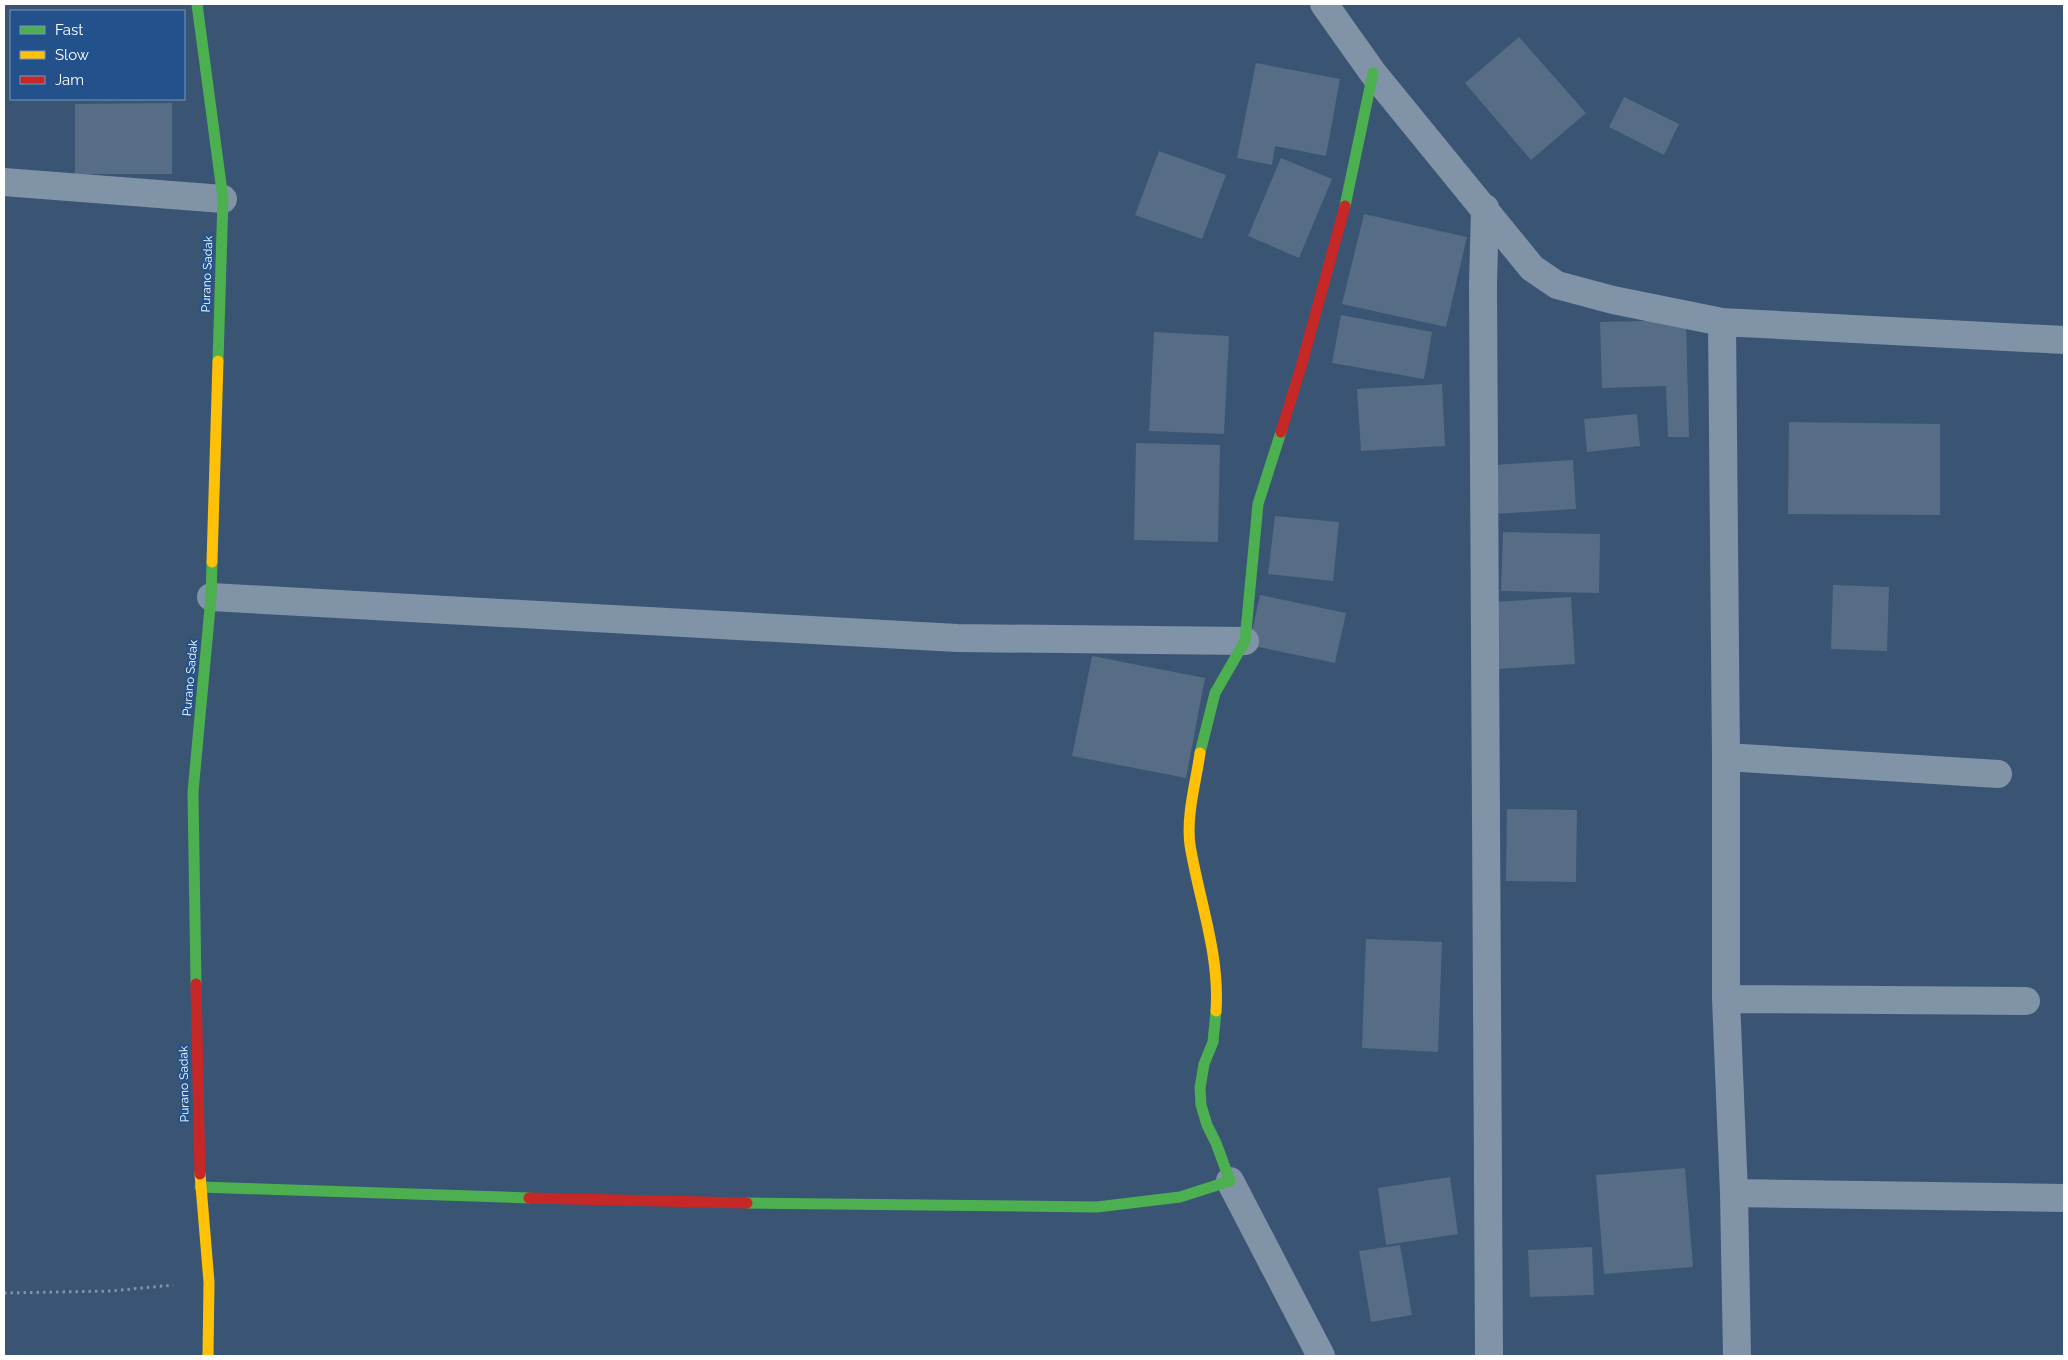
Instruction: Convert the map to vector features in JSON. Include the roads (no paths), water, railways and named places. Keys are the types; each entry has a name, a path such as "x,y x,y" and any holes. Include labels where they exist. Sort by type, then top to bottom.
{"street":[{"name":"Purano Sadak","path":"197,4 223,199 211,597 193,792 200,1188 209,1282 208,1356"},
{"path":"1324,4 1373,73 1532,268 1557,285 1613,300 1722,322 2064,340"},
{"path":"1321,1356 1230,1182 1201,1105 1200,1088 1204,1064 1213,1042 1218,995 1208,921 1190,844 1189,826 1200,754 1215,693 1245,641 1258,504 1300,367 1344,210 1373,73"},
{"path":"4,182 223,199"},
{"path":"1485,208 1483,284 1489,1356"},
{"path":"1722,322 1726,999 1734,1193 1737,1356"},
{"path":"211,597 957,638 1245,641"},
{"path":"1726,757 1998,774"},
{"path":"1726,999 2026,1001"},
{"path":"200,1188 639,1202 1098,1207 1180,1197 1230,1182"},
{"path":"1734,1193 2064,1198"}]}
